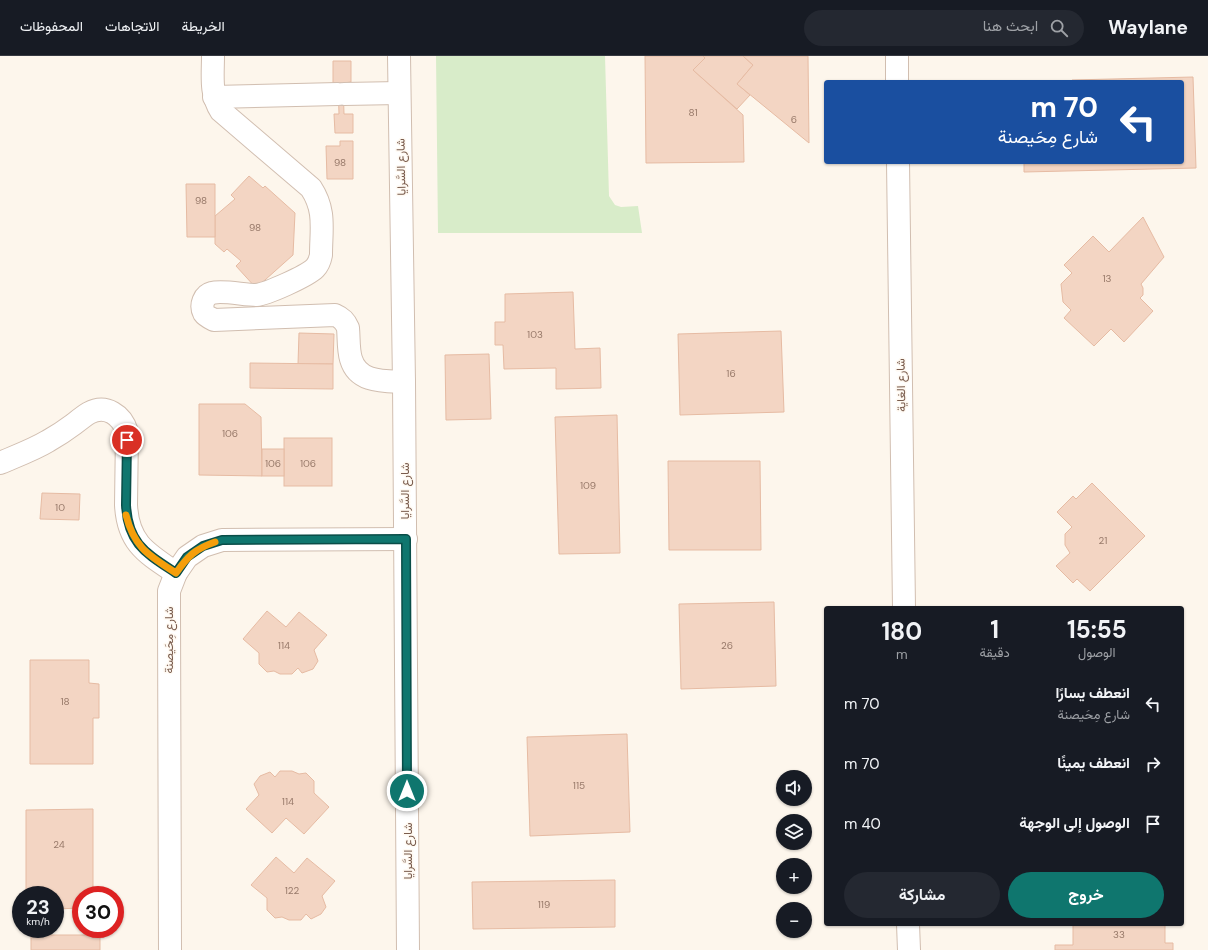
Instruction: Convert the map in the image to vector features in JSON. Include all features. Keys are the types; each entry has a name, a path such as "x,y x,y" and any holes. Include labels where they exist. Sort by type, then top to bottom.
{"street":[{"path":"213,56 214,97 221,111 311,188 316,196 322,214 321,255 320,260 314,269 272,291 255,295 218,292 208,294 203,303 202,308 204,314 214,320 335,315 344,320 348,328 351,360 355,368 362,375 371,380 404,382"},
{"name":"شارع السَّرايا","path":"398,56 406,539 408,950"},
{"path":"897,56 897,80"},
{"path":"214,97 399,93"},
{"name":"شارع الغاية","path":"898,164 904,606"},
{"path":"0,463 37,447 68,428 88,413 102,410 110,411 116,414 125,425 127,432 126,515 132,535 145,552 176,573"},
{"name":"شارع مِحَيصنة","path":"170,950 169,604 170,591 176,573 187,557 203,546 222,540 406,539"},
{"path":"908,926 909,950"}],"green space":[{"path":"436,56 605,56 609,196 615,205 621,207 638,206 642,233 438,233"}],"building":[{"path":"645,56 703,56 705,58 693,70 743,115 744,162 646,163"},
{"path":"703,56 743,56 753,65 737,84 750,95 737,109 693,70 705,58"},
{"path":"743,56 808,56 809,143 737,84 753,65"},
{"path":"333,61 351,61 351,82 343,83 344,114 353,114 353,133 335,133 334,114 339,114 338,83 333,83"},
{"path":"1193,77 1196,168 1024,172 1024,164 1184,164 1184,80 1072,80"},
{"path":"340,141 353,141 353,179 327,179 326,146 340,146"},
{"path":"249,176 263,188 265,186 295,213 293,255 256,288 236,266 241,261 227,249 224,252 215,244 215,216 235,199 231,195"},
{"path":"186,184 215,184 215,237 187,237"},
{"path":"1143,217 1164,257 1141,284 1143,288 1143,295 1140,298 1153,311 1124,342 1111,329 1094,346 1064,318 1071,310 1063,302 1061,284 1072,273 1064,265 1093,236 1109,252"},
{"path":"573,292 575,349 600,348 601,388 556,389 556,368 504,369 503,345 495,345 495,322 505,322 505,294"},
{"path":"781,331 784,412 680,415 678,334"},
{"path":"299,333 334,334 333,364 298,364"},
{"path":"489,354 491,419 446,420 445,355"},
{"path":"250,363 333,364 333,389 250,388"},
{"path":"199,404 245,404 261,417 262,476 199,475"},
{"path":"617,415 620,553 559,554 555,417"},
{"path":"284,438 332,438 332,486 284,486"},
{"path":"262,449 284,449 284,476 262,476"},
{"path":"668,461 760,461 761,550 669,550"},
{"path":"1092,483 1145,536 1090,591 1077,579 1073,583 1056,566 1070,553 1065,545 1065,534 1072,527 1057,512 1073,496 1076,499"},
{"path":"42,493 80,494 79,520 40,519"},
{"path":"774,602 776,686 681,689 679,604"},
{"path":"267,611 286,627 299,612 327,635 314,650 318,661 313,669 302,673 298,668 292,674 280,674 274,671 267,672 259,664 259,653 243,639"},
{"path":"30,660 89,660 89,683 99,684 99,718 93,718 93,764 30,764"},
{"path":"627,734 630,832 530,836 527,737"},
{"path":"280,771 292,771 299,774 306,773 314,781 314,793 329,807 304,834 286,818 272,833 246,809 259,795 254,784 260,776 270,772 275,777"},
{"path":"93,809 93,886 72,886 72,908 64,909 64,886 26,886 26,810"},
{"path":"276,857 294,873 307,858 335,881 322,896 326,907 321,914 311,919 306,914 301,920 289,920 282,917 275,918 267,910 267,898 251,885"},
{"path":"615,880 615,927 473,929 472,882"},
{"path":"1073,926 1165,926 1165,943 1173,943 1173,950 1055,950 1055,945 1073,945"},
{"path":"64,935 72,935 72,938 100,938 100,950 31,950 31,938 64,938"}],"slow traffic":[{"path":"126,515 132,535 138,544 145,552 176,573 187,557 203,546 215,542"}],"route":[{"path":"127,440 126,515 132,535 145,552 176,573 187,557 203,546 222,540 406,539 407,791"}]}
